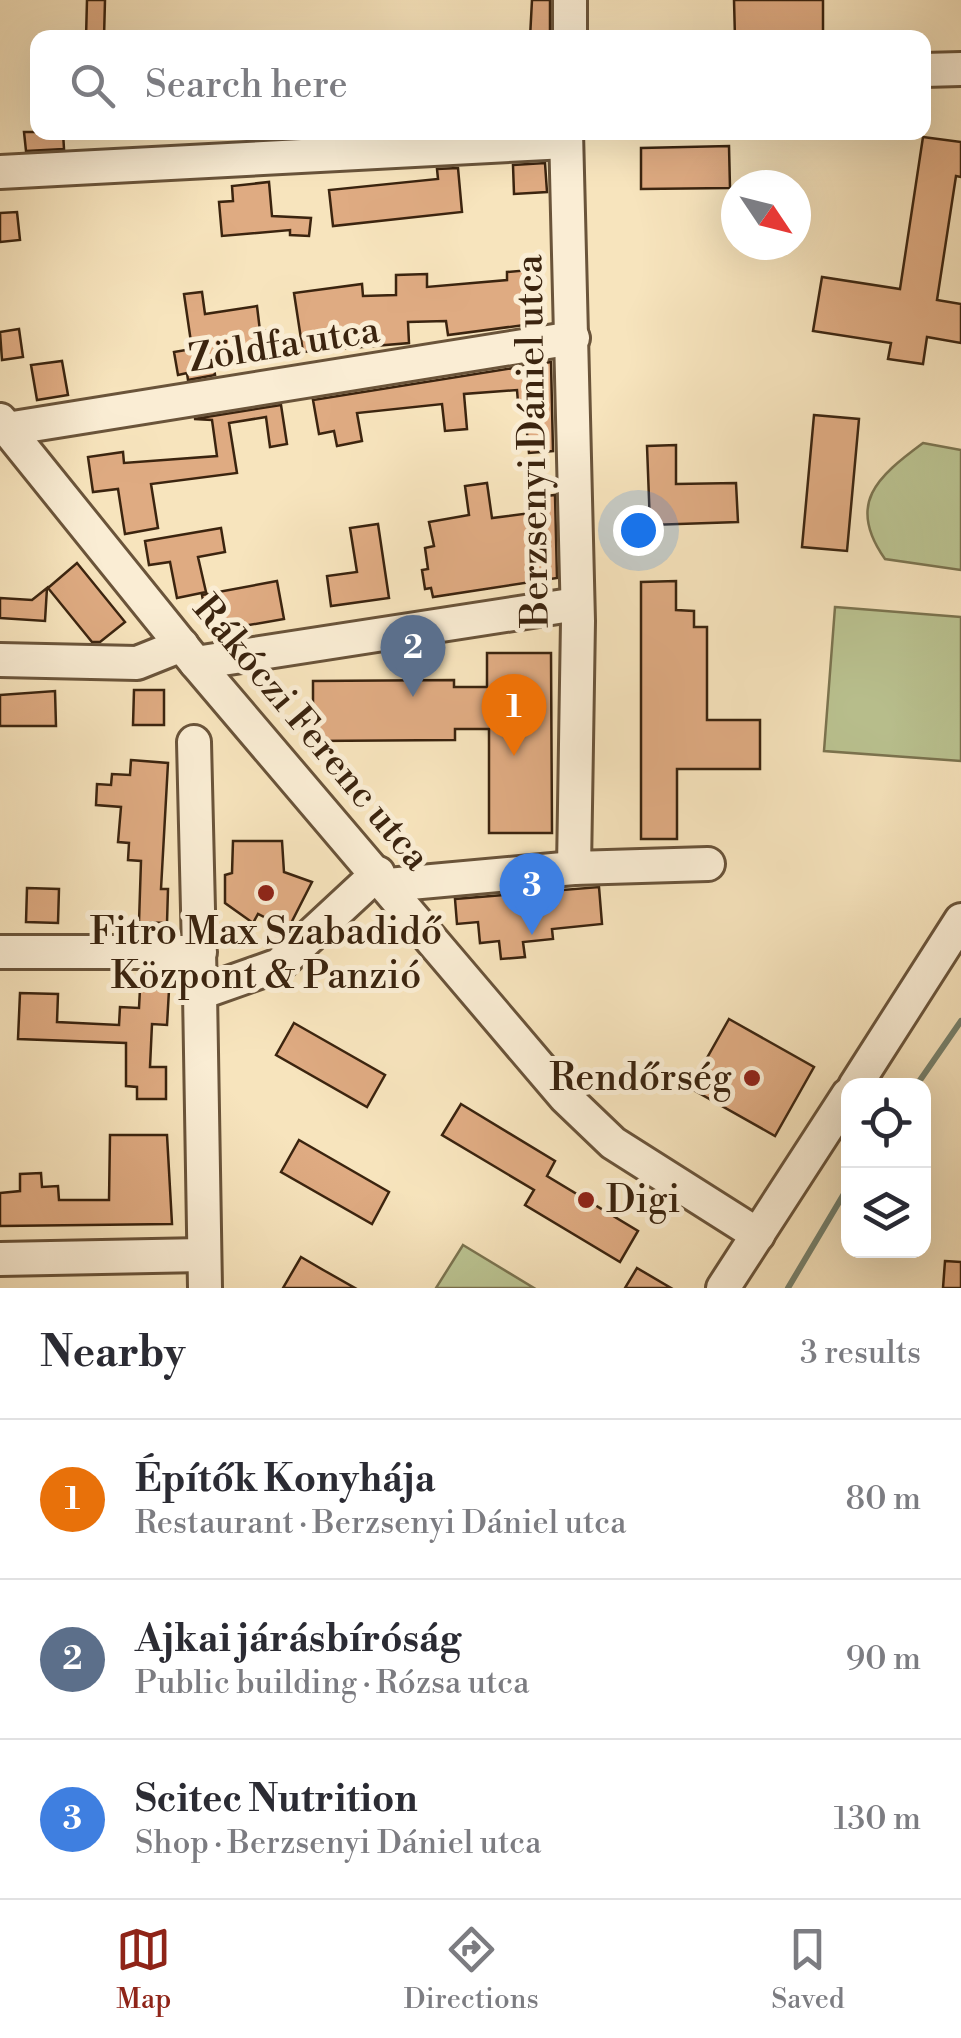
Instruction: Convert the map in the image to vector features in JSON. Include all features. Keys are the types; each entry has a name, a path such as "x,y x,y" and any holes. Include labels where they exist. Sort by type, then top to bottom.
{"street":[{"path":"570,0 570,30"},
{"path":"931,70 961,70"},
{"path":"0,172 517,140"},
{"name":"Berzsenyi Dániel utca","path":"566,140 577,604 574,868"},
{"name":"Zöldfa utca","path":"4,424 573,338"},
{"name":"Rákóczi Ferenc utca","path":"4,424 189,654 565,1097 612,1144 758,1236"},
{"path":"0,660 137,663 577,604"},
{"path":"194,742 204,1288"},
{"path":"200,993 279,965 383,879 708,864"},
{"path":"860,1078 961,920"},
{"path":"0,952 200,952"},
{"path":"723,1288 841,1106"},
{"path":"8,1269 203,1255"}],"green space":[{"path":"923,443 961,450 961,570 885,559 868,522 872,493 880,480"},
{"path":"835,607 961,617 961,761 824,751"},
{"path":"463,1245 534,1288 436,1288"}],"building":[{"path":"87,0 105,0 104,30 86,30"},
{"path":"532,0 550,0 550,30 530,30"},
{"path":"734,0 823,0 823,30 735,30"},
{"path":"24,132 30,132 30,140 63,140 64,149 26,151"},
{"path":"923,140 961,142 961,177 956,176 937,300 961,304 961,343 927,337 923,364 888,359 891,343 813,331 822,277 900,289"},
{"path":"729,146 730,170 721,170 721,188 641,189 641,148"},
{"path":"545,163 547,192 514,194 513,165"},
{"path":"458,168 462,212 333,226 329,190 438,179 437,169"},
{"path":"269,182 272,216 311,218 309,236 290,235 290,230 222,236 219,202 233,201 232,186"},
{"path":"17,212 20,240 0,242 0,213"},
{"path":"529,270 532,324 448,335 446,321 408,322 409,343 303,352 294,293 362,284 363,296 396,295 396,275 427,274 427,287 507,280 507,272"},
{"path":"202,292 205,314 257,306 260,331 270,330 275,360 214,368 215,375 188,380 187,373 178,375 174,352 192,349 184,294"},
{"path":"19,329 23,357 2,360 0,332"},
{"path":"62,361 68,395 37,400 31,365"},
{"path":"551,362 553,451 529,453 524,402 518,402 517,390 464,394 467,429 445,431 442,404 357,413 362,441 337,446 334,431 319,434 313,400"},
{"path":"281,405 287,444 270,447 266,417 229,423 237,473 151,484 158,528 125,534 118,489 93,492 88,457 123,452 124,463 217,456 212,420 194,419"},
{"path":"814,415 859,419 847,551 802,547"},
{"path":"676,445 676,484 736,483 738,522 650,525 647,446"},
{"path":"487,483 492,518 531,513 529,498 555,495 557,578 433,597 431,588 425,589 422,570 428,569 425,548 434,546 429,522 469,515 465,486"},
{"path":"378,524 389,598 331,606 327,576 357,572 350,528"},
{"path":"221,528 225,552 198,557 206,592 177,598 170,562 149,565 145,541"},
{"path":"77,563 125,622 100,642 92,642 48,588"},
{"path":"277,581 284,619 209,632 202,595"},
{"path":"676,581 676,610 694,611 694,627 707,627 707,720 760,720 760,769 677,769 677,839 641,839 641,582"},
{"path":"47,588 45,621 0,618 0,598 32,600"},
{"path":"487,653 551,653 552,833 489,833 489,729 455,729 455,740 313,741 313,681 454,680 454,687 487,687"},
{"path":"134,690 164,690 164,725 133,725"},
{"path":"55,691 56,726 0,726 0,695"},
{"path":"131,760 168,763 161,889 168,889 167,923 139,922 141,861 128,860 129,843 118,842 121,807 96,805 97,784 111,785 112,774 130,775"},
{"name":"Fitro Max Szabadidő Központ & Panzió","path":"233,841 282,841 284,872 312,882 288,929 258,914 253,923 225,903 225,875 232,873"},
{"path":"599,887 602,924 552,929 553,939 523,942 525,957 501,959 499,941 480,943 478,922 457,924 455,899"},
{"path":"27,888 59,889 58,923 26,922"},
{"path":"140,989 169,990 167,1025 152,1024 150,1067 166,1067 166,1099 137,1099 137,1087 126,1086 126,1043 18,1039 20,993 58,994 57,1022 119,1025 120,1007 139,1008"},
{"name":"Rendőrség","path":"729,1019 814,1067 775,1136 690,1088"},
{"path":"294,1023 385,1075 367,1107 276,1055"},
{"path":"461,1104 555,1161 547,1176 638,1231 620,1262 525,1205 534,1190 442,1135"},
{"path":"110,1135 167,1135 172,1224 0,1226 0,1193 20,1191 20,1174 41,1173 42,1187 58,1186 59,1200 109,1200"},
{"path":"299,1140 389,1192 372,1224 281,1172"},
{"path":"301,1257 325,1271 355,1288 283,1288"},
{"path":"945,1261 961,1262 961,1288 943,1288"},
{"path":"637,1268 671,1288 625,1288"}],"waterway":[{"path":"922,1078 961,1021"},
{"path":"788,1288 841,1199"}],"place":[{"name":"Ajkai járásbíróság","path":"413,697"},
{"name":"Építők Konyhája","path":"514,756"},
{"name":"Fitro Max Szabadidő Központ & Panzió","path":"266,893"},
{"name":"Scitec Nutrition","path":"532,935"},
{"name":"Rendőrség","path":"752,1078"},
{"name":"Digi","path":"586,1200"}]}
